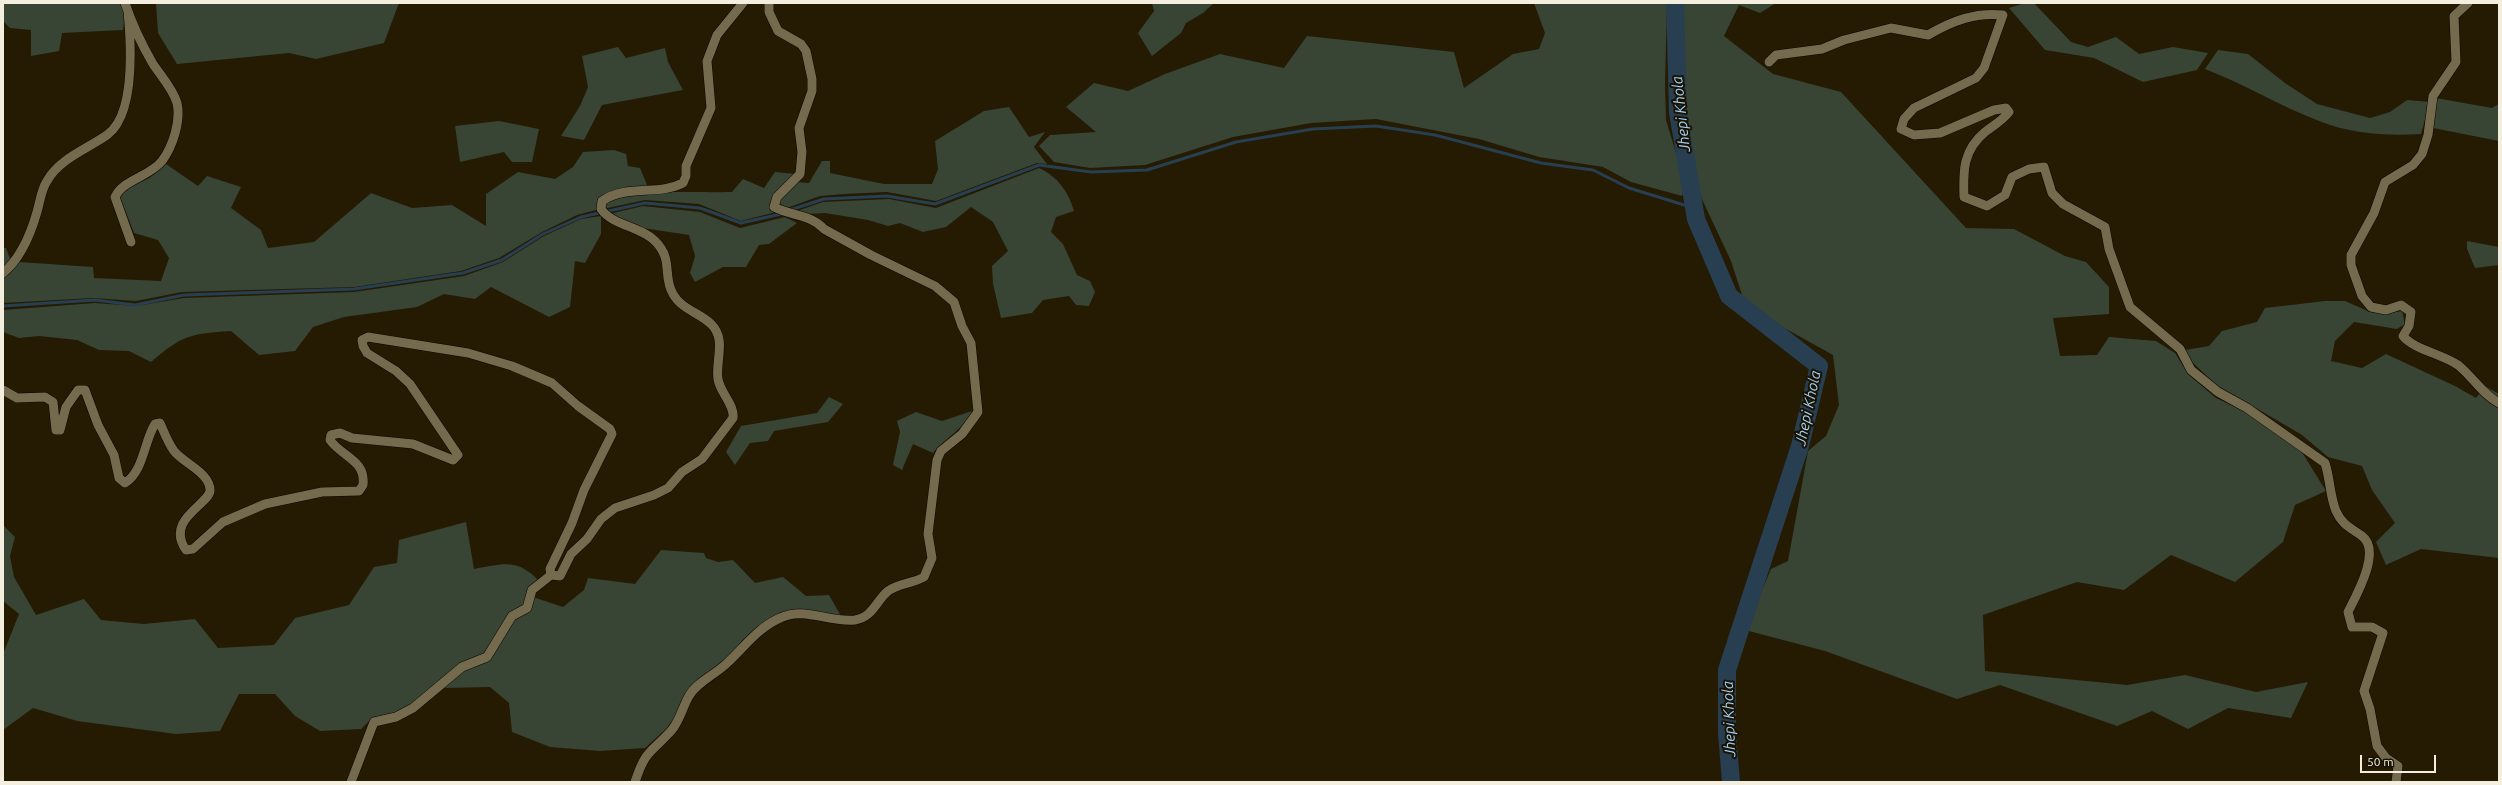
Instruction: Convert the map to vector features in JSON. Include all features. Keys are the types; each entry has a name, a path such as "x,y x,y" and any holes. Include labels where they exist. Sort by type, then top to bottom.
{"street":[{"path":"351,782 374,722 396,717 413,708 462,667 487,657 512,616 527,608 532,590 551,576 560,576 571,554 608,513 668,488 682,472 702,459 733,418 734,413 719,387 717,370 720,348 712,324 691,311 674,296 669,286 667,256 655,241 638,230 605,216 601,209 602,201 611,195 628,191 665,189 683,183 686,176 686,166 711,108 707,61 717,35 743,3"},
{"path":"635,782 642,761 649,750 671,731 680,717 689,696 727,664 758,632 780,618 794,614 855,620 866,616 875,608 889,590 924,577 932,558 928,534 937,460 941,451 962,434 978,412 971,343 962,326 954,302 935,286 871,255 824,229 818,223 806,217 774,207 777,197 800,174 802,152 799,128 812,91 812,79 806,51 794,39 778,31 770,12 769,3"},
{"path":"2468,3 2454,16 2456,62 2432,96 2430,121 2422,154 2413,166 2385,182 2374,213 2350,254 2351,265 2362,296 2372,307 2386,310 2401,305 2411,312 2409,326 2403,336 2409,343 2427,349 2457,365 2486,396 2499,403"},
{"path":"126,7 144,47 177,102 178,117 175,134 162,161 147,173 120,188 115,197 130,242"},
{"path":"3,273 14,261 30,231 47,180 60,166 107,135 116,127 122,114 128,86 130,32 126,7"},
{"path":"1769,62 1776,55 1822,48 1844,40 1891,28 1928,35 1945,25 1968,17 1990,14 2003,16 1984,68 1976,78 1914,108 1904,119 1901,129 1914,135 1940,134 1994,110 2006,108 2009,112 2001,122 1987,130 1968,149 1964,164 1964,197 1987,206 2005,195 2012,177 2029,169 2044,167 2052,193 2063,204 2105,227 2109,249 2130,307 2180,349 2191,370 2218,392 2253,412 2325,463 2336,510 2345,526 2364,537 2370,551 2368,571 2348,612 2352,627 2372,627 2383,633 2364,691 2370,709 2377,746 2386,758 2398,766 2396,782"},
{"path":"3,390 16,398 45,397 53,402 56,430 60,430 71,397 78,390 85,390 98,425 114,455 119,478 125,483 130,480 139,463 150,432 155,424 160,424 173,451 207,480 210,490 208,496 186,517 182,531 182,544 186,550 193,549 223,522 265,504 322,492 359,490 363,485 362,471 356,461 334,446 330,440 331,435 340,433 352,438 413,444 453,460 458,455 410,384 396,371 367,353 362,346 362,340 368,337 468,353 512,366 552,383 578,406 610,428 612,434 584,490 572,523 550,569 551,576"}],"green space":[{"path":"3,3 122,3 125,10 123,30 62,33 59,51 31,56 31,30 10,28 3,21"},
{"path":"156,3 399,3 384,43 316,59 289,53 177,64 158,33"},
{"path":"1152,3 1214,3 1203,13 1186,23 1181,33 1152,56 1138,33 1154,11"},
{"path":"1534,3 1667,3 1665,84 1666,120 1685,183 1682,196 1631,182 1603,167 1539,157 1479,139 1376,119 1311,123 1233,137 1145,165 1090,168 1054,162 1039,146 1050,135 1096,132 1066,107 1094,83 1128,91 1165,74 1220,54 1284,68 1307,36 1454,52 1464,88 1513,54 1539,49 1545,33"},
{"path":"1680,3 1776,3 1760,13 1739,5 1724,36 1773,74 1841,92 1966,228 2014,229 2065,256 2086,262 2109,287 2109,314 2053,318 2060,356 2097,355 2109,337 2156,341 2175,353 2188,374 2216,398 2248,413 2300,449 2326,491 2295,505 2283,542 2235,582 2171,555 2124,590 2077,582 1983,615 1985,671 2127,685 2185,675 2256,692 2308,682 2291,718 2228,708 2188,729 2152,711 2117,726 2000,685 1957,699 1825,651 1745,630 1771,569 1788,561 1808,451 1826,436 1839,405 1833,355 1779,325 1744,301 1731,261 1693,180 1682,106 1685,53"},
{"path":"2025,3 2034,3 2071,42 2088,47 2116,37 2139,54 2173,47 2208,53 2197,70 2143,82 2094,58 2045,50 2009,8"},
{"path":"618,47 626,58 665,48 668,62 683,90 602,105 584,140 561,136 580,106 588,87 582,56"},
{"path":"2218,50 2248,54 2285,83 2317,104 2370,118 2390,112 2407,100 2430,102 2421,134 2395,135 2369,133 2344,129 2319,121 2205,69"},
{"path":"2436,98 2492,108 2499,104 2499,141 2433,128"},
{"path":"1009,107 1029,137 1045,132 1034,147 1047,164 1037,163 936,201 887,192 820,196 784,209 776,205 779,198 797,182 809,183 822,161 830,161 830,173 884,184 932,184 938,169 935,141 984,111"},
{"path":"499,121 539,129 532,162 512,162 504,152 460,162 455,126"},
{"path":"614,150 626,154 628,166 640,168 648,187 600,199 596,210 577,215 542,232 499,258 461,271 354,287 182,292 136,301 93,298 3,303 3,278 19,262 93,267 94,278 161,281 169,258 158,240 134,233 120,197 125,190 149,178 166,164 198,186 207,176 241,187 231,208 261,230 268,248 314,242 371,193 412,208 452,205 486,226 486,194 518,172 555,179 573,167 583,152"},
{"path":"1039,168 1057,180 1072,204 1074,211 1056,217 1051,232 1063,244 1077,275 1090,281 1095,292 1089,306 1076,305 1069,296 1043,300 1032,313 1001,318 993,284 992,266 1008,251 993,222 971,207 946,227 923,232 900,223 888,226 868,220 825,213 807,214 797,211 823,202 889,199 936,208"},
{"path":"775,172 795,174 774,196 769,208 776,212 741,221 699,204 645,200 603,209 605,202 631,195 666,192 732,192 743,179 764,188"},
{"path":"643,206 700,212 740,228 785,217 797,223 769,244 759,245 746,267 723,267 695,282 690,273 695,256 689,235 643,228 609,214"},
{"path":"601,216 601,234 585,263 575,261 570,307 549,317 491,287 475,299 444,294 417,307 344,317 313,327 295,351 259,355 231,331 205,333 179,341 151,362 129,351 99,350 77,340 39,336 19,338 3,332 3,310 95,303 136,306 184,298 354,292 464,276 503,262 544,236 581,219"},
{"path":"2467,241 2499,247 2499,265 2475,268 2467,249"},
{"path":"3,248 6,248 11,261 3,269"},
{"path":"2325,301 2345,301 2370,312 2384,314 2402,311 2405,324 2397,329 2354,322 2335,341 2331,361 2362,368 2386,354 2455,386 2476,398 2485,386 2499,394 2499,558 2421,549 2386,565 2376,542 2395,523 2372,490 2362,466 2328,457 2302,435 2215,384 2190,360 2185,350 2209,346 2222,331 2257,322 2265,308"},
{"path":"829,397 843,404 828,422 774,431 768,441 750,443 735,465 726,452 741,426 817,413"},
{"path":"972,411 964,423 933,453 913,444 902,470 893,465 900,432 897,421 916,412 942,421"},
{"path":"466,522 474,569 509,564 523,568 538,580 527,589 524,605 485,654 407,707 392,714 373,717 361,729 320,731 295,716 275,694 239,694 220,731 176,734 77,721 33,708 3,730 3,654 19,614 3,601 3,525 15,537 10,556 14,577 36,615 84,599 101,620 144,624 195,619 218,648 274,645 295,618 349,605 374,567 397,563 399,540"},
{"path":"661,550 704,553 706,558 718,562 733,560 755,583 783,577 806,596 829,595 841,616 819,612 761,626 744,639 723,663 703,678 666,729 645,748 600,751 550,747 512,732 509,703 490,687 443,688 462,670 490,659 512,619 533,597 563,607 584,590 588,578 635,584"}],"waterway":[{"name":"Jhepi Khola","path":"1675,3 1678,112 1696,219 1729,296 1819,366 1800,446 1727,670 1727,733 1731,782"},
{"path":"790,210 824,199 887,196 935,204 1039,165 1091,172 1147,170 1236,142 1313,129 1376,126 1435,135 1541,163 1593,170 1629,188 1694,208"},
{"path":"3,306 95,300 135,305 184,295 354,289 463,273 502,260 543,234 581,217 645,203 700,208 741,223 781,214"}]}
